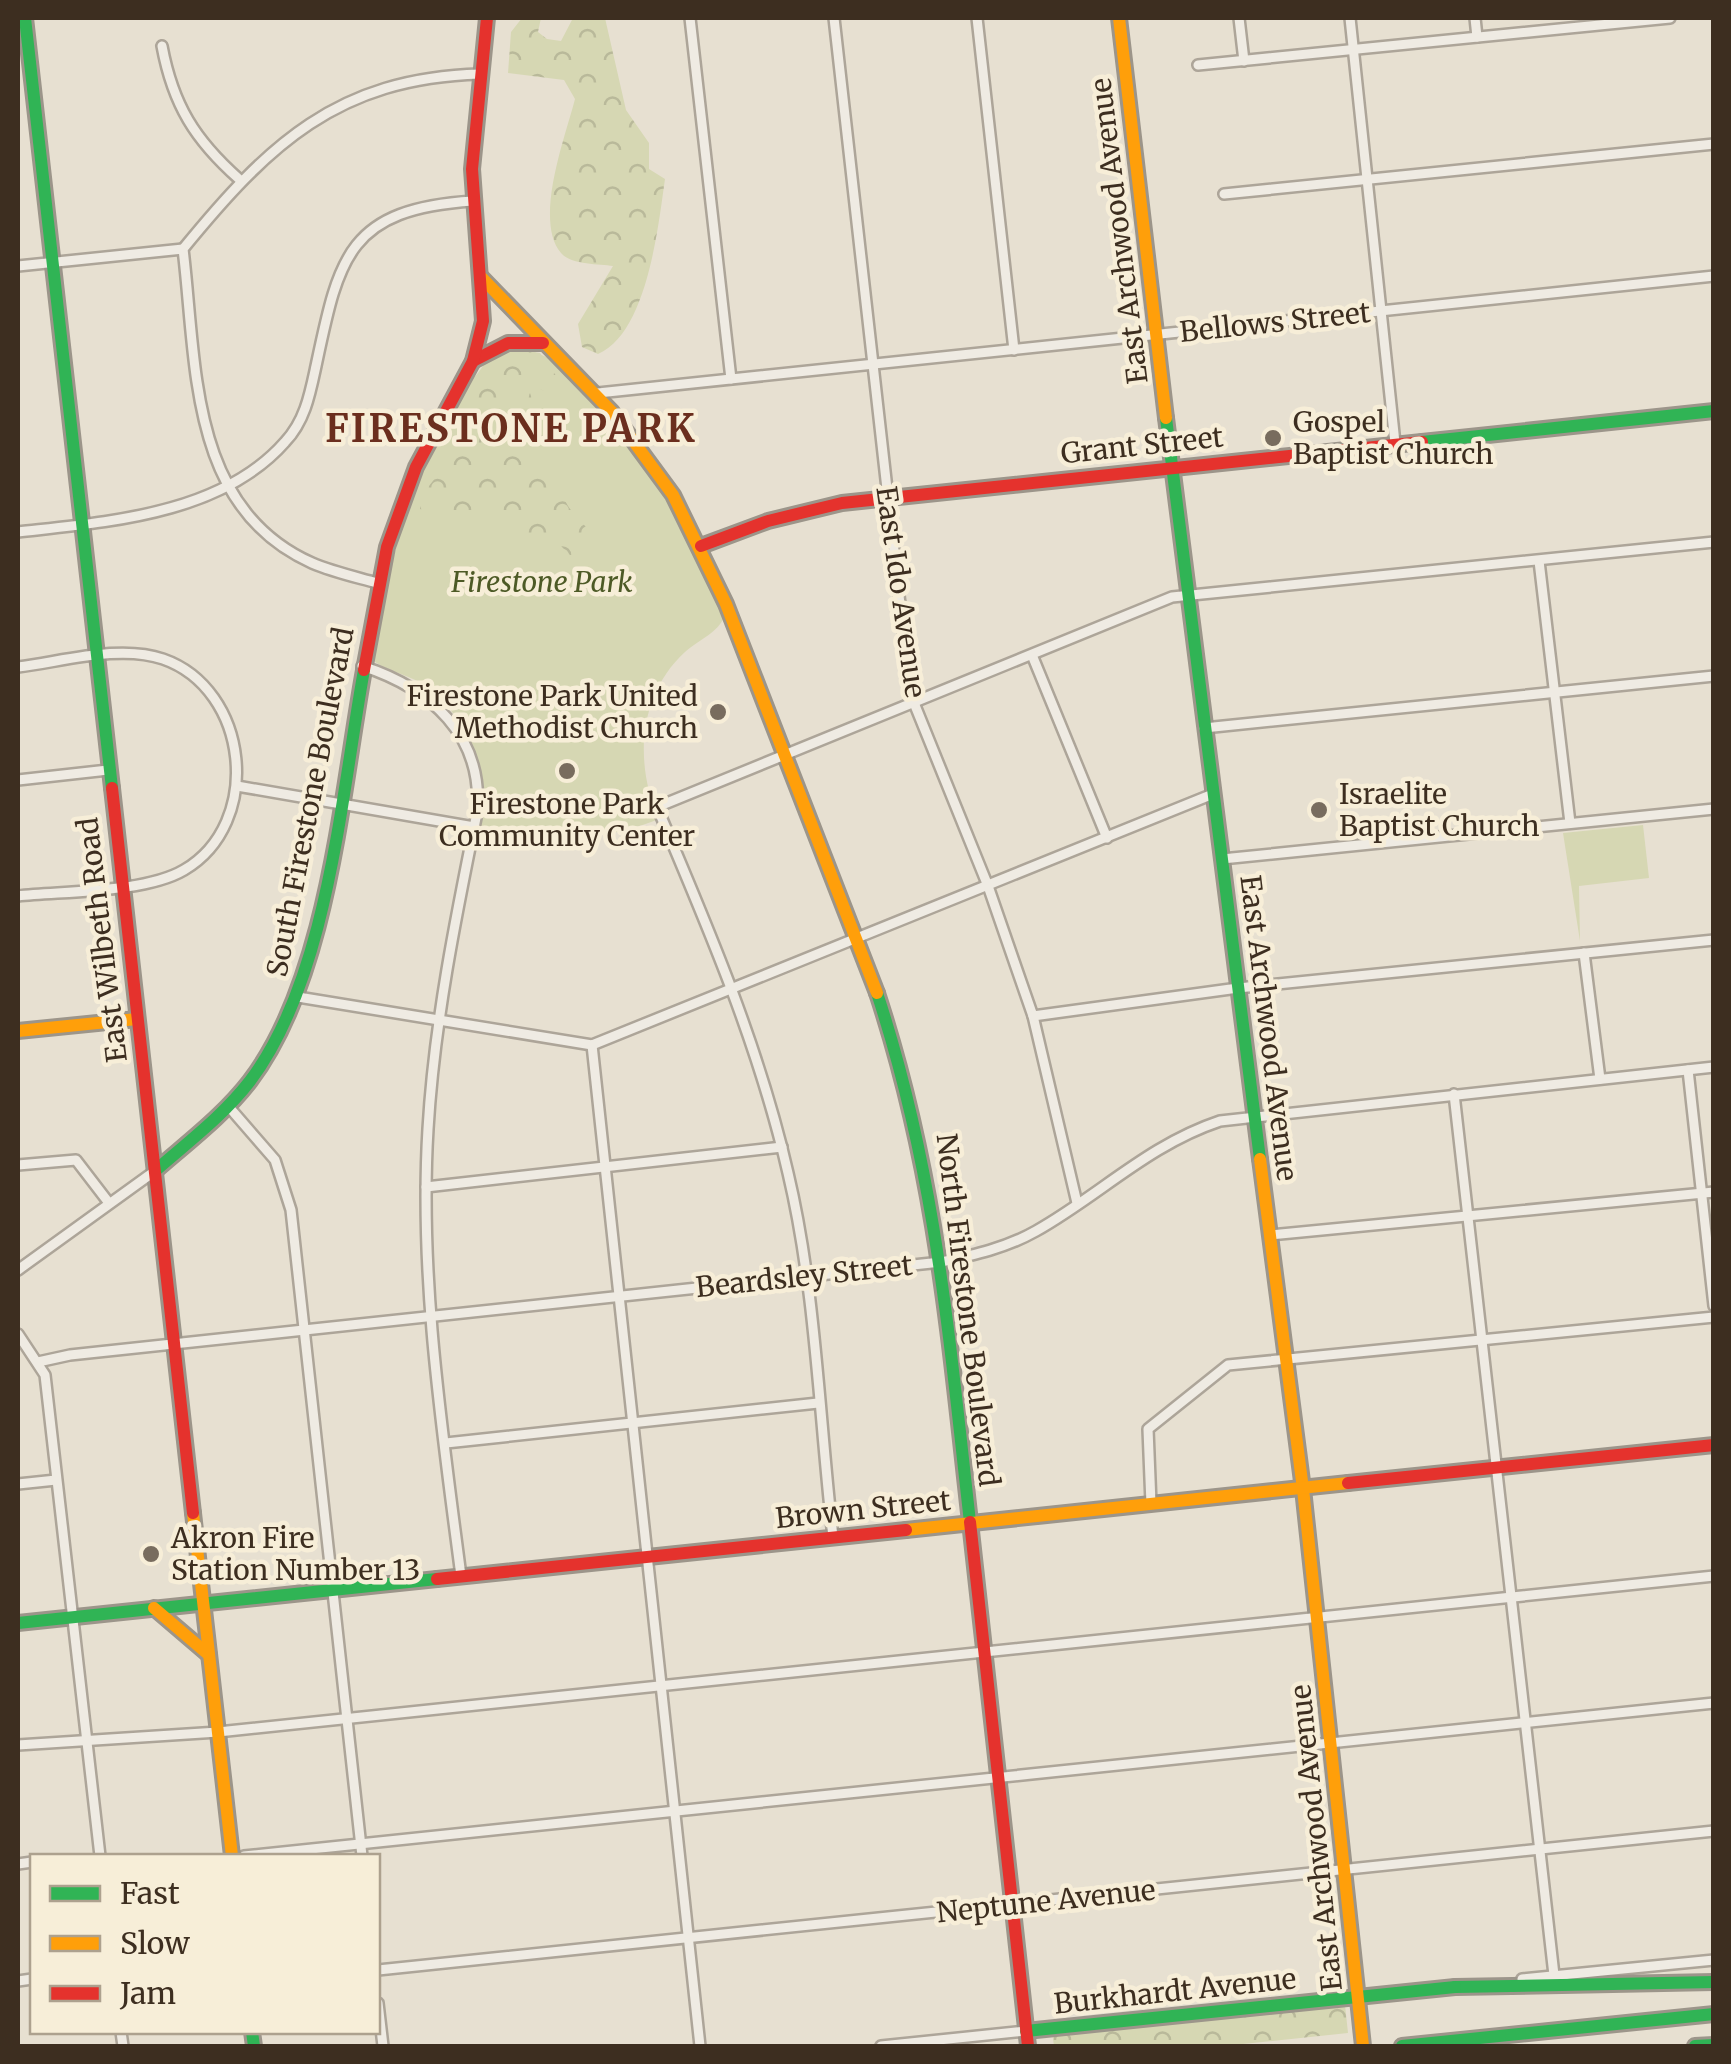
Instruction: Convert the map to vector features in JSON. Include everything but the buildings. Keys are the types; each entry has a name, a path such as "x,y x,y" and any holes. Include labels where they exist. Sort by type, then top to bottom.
{"main road":[{"name":"South Firestone Boulevard","path":"155,1171 229,1106 268,1054 298,997 316,934 378,583 416,467 473,361 483,321 473,201 487,18"},
{"name":"East Archwood Avenue","path":"1119,18 1187,595 1303,1488 1363,2046"},
{"name":"East Wilbeth Road","path":"23,20 232,1854"},
{"name":"North Firestone Boulevard","path":"482,278 598,393 663,478 701,546 860,939 916,1110 941,1262 1028,2046"},
{"path":"473,361 508,343 543,342"},
{"name":"Grant Street","path":"701,546 798,513 888,498 1714,410"},
{"path":"18,1030 137,1020"},
{"name":"Brown Street","path":"18,1623 1714,1446"},
{"path":"154,1608 209,1655"},
{"path":"1455,1987 1714,1982"},
{"name":"Burkhardt Avenue","path":"1026,2031 1455,1987"},
{"path":"1402,2046 1714,2014"},
{"path":"1695,2046 1714,2045"}],"street":[{"path":"690,18 731,379"},
{"name":"East Ido Avenue","path":"834,18 914,703 988,886 1032,1016 1078,1203"},
{"path":"977,18 1014,350"},
{"path":"1239,18 1244,60"},
{"path":"1350,18 1395,443"},
{"path":"1475,18 1476,37"},
{"path":"1198,66 1670,18"},
{"path":"162,46 171,89 187,125 240,180"},
{"path":"18,266 183,249 240,180 288,136 342,105 416,81 480,74"},
{"path":"1224,194 1714,144"},
{"path":"18,532 143,517 224,484 269,458 299,424 311,392 333,284 344,258 357,242 386,222 422,207 473,201"},
{"path":"183,249 201,412 224,484 263,530 289,550 325,568 378,583"},
{"name":"Bellows Street","path":"598,393 1714,276"},
{"path":"833,1537 805,1275 782,1147 733,990 657,808 1172,597 1714,542"},
{"path":"1539,561 1570,824"},
{"path":"18,666 146,654 197,678 225,717 238,786 225,826 209,850 171,876 18,896"},
{"path":"1032,655 1107,838"},
{"path":"362,666 423,693 452,722 475,772 474,827 441,1021 426,1187 432,1315 461,1576"},
{"path":"1204,728 1714,676"},
{"path":"18,780 108,770"},
{"path":"238,786 474,827"},
{"path":"298,997 592,1044 1213,794"},
{"path":"1222,859 1714,809"},
{"path":"1032,1016 1238,988 1714,940"},
{"path":"1584,953 1600,1079"},
{"path":"592,1044 700,2046"},
{"name":"Beardsley Street","path":"38,1362 432,1315 941,1262 1008,1244 1078,1203 1168,1140 1254,1114 1714,1067"},
{"path":"1688,1070 1714,1306"},
{"path":"1454,1094 1554,1975"},
{"path":"229,1106 266,1145 287,1188 362,1854"},
{"path":"426,1187 782,1147"},
{"path":"18,1165 76,1160 109,1203"},
{"name":"South Firestone Boulevard","path":"18,1270 155,1171"},
{"path":"1270,1236 1714,1192"},
{"path":"1151,1504 1146,1442 1157,1418 1185,1400 1216,1371 1286,1357 1714,1317"},
{"path":"18,1334 45,1375 100,1854"},
{"path":"446,1443 818,1403"},
{"path":"18,1484 56,1480"},
{"path":"18,1745 218,1732 1714,1576"},
{"path":"263,1854 1714,1703"},
{"name":"Neptune Avenue","path":"380,1970 1714,1831"},
{"name":"Burkhardt Avenue","path":"1455,1987 1714,1960"},
{"path":"380,2020 383,2046"},
{"name":"Burkhardt Avenue","path":"881,2046 1026,2031"}],"green space":[{"path":"522,18 541,18 538,32 547,39 561,41 573,18 605,18 626,110 649,143 649,169 665,179 654,250 639,302 615,342 598,354 582,347 578,324 613,266 571,260 561,253 553,238 550,220 554,177 575,99 564,80 508,73 511,32"},
{"path":"516,349 540,353 559,380 546,392 526,381 536,411 547,413 550,432 521,458 522,464 528,470 549,469 568,506 594,539 596,554 588,561 575,560 554,539 523,544 516,537 518,525 493,513 446,514 420,509 425,491 452,457 453,422 474,403 469,386 485,363"},
{"name":"Firestone Park","path":"519,349 551,360 583,384 614,418 669,502 724,617 669,669 650,709 644,753 651,798 659,819 592,837 478,838 481,794 465,732 439,697 421,683 371,659 401,532 437,435 461,394 488,364"},
{"path":"1643,825 1649,878 1579,886 1580,941 1563,833"},
{"path":"1345,2005 1348,2033 1224,2046 1054,2046 1052,2032"}],"traffic: fast":[{"path":"25,18 112,788"},
{"path":"1422,442 1714,411"},
{"path":"1166,418 1260,1159"},
{"path":"155,1171 240,1094 276,1039 297,991 328,884 364,670"},
{"path":"877,993 927,1191 947,1321 970,1522"},
{"path":"18,1623 437,1579"},
{"path":"1455,1987 1714,1982"},
{"path":"1026,2031 1455,1987"},
{"path":"1402,2046 1714,2014"},
{"path":"252,2034 254,2046"},
{"path":"1695,2046 1714,2045"}],"traffic: slow":[{"path":"1119,18 1166,418"},
{"path":"482,278 612,412 673,495 726,604 877,993"},
{"path":"18,1031 137,1019"},
{"path":"1260,1159 1303,1489 1363,2046"},
{"path":"906,1530 1348,1483"},
{"path":"193,1513 232,1854"},
{"path":"154,1608 209,1655"}],"traffic: jam":[{"path":"364,670 387,547 416,467 473,361 483,321 472,169 487,18"},
{"path":"473,361 508,343 543,343"},
{"path":"701,546 768,521 842,503 1422,442"},
{"path":"112,788 193,1513"},
{"path":"1348,1483 1714,1445"},
{"path":"970,1522 1028,2046"},
{"path":"437,1579 906,1530"}],"place":[{"name":"Gospel Baptist Church","path":"1273,438"},
{"name":"Firestone Park United Methodist Church","path":"718,712"},
{"name":"Firestone Park Community Center","path":"567,771"},
{"name":"Israelite Baptist Church","path":"1319,810"},
{"name":"Akron Fire Station Number 13","path":"151,1554"}],"district":[{"name":"FIRESTONE PARK","path":"511,428"}]}
